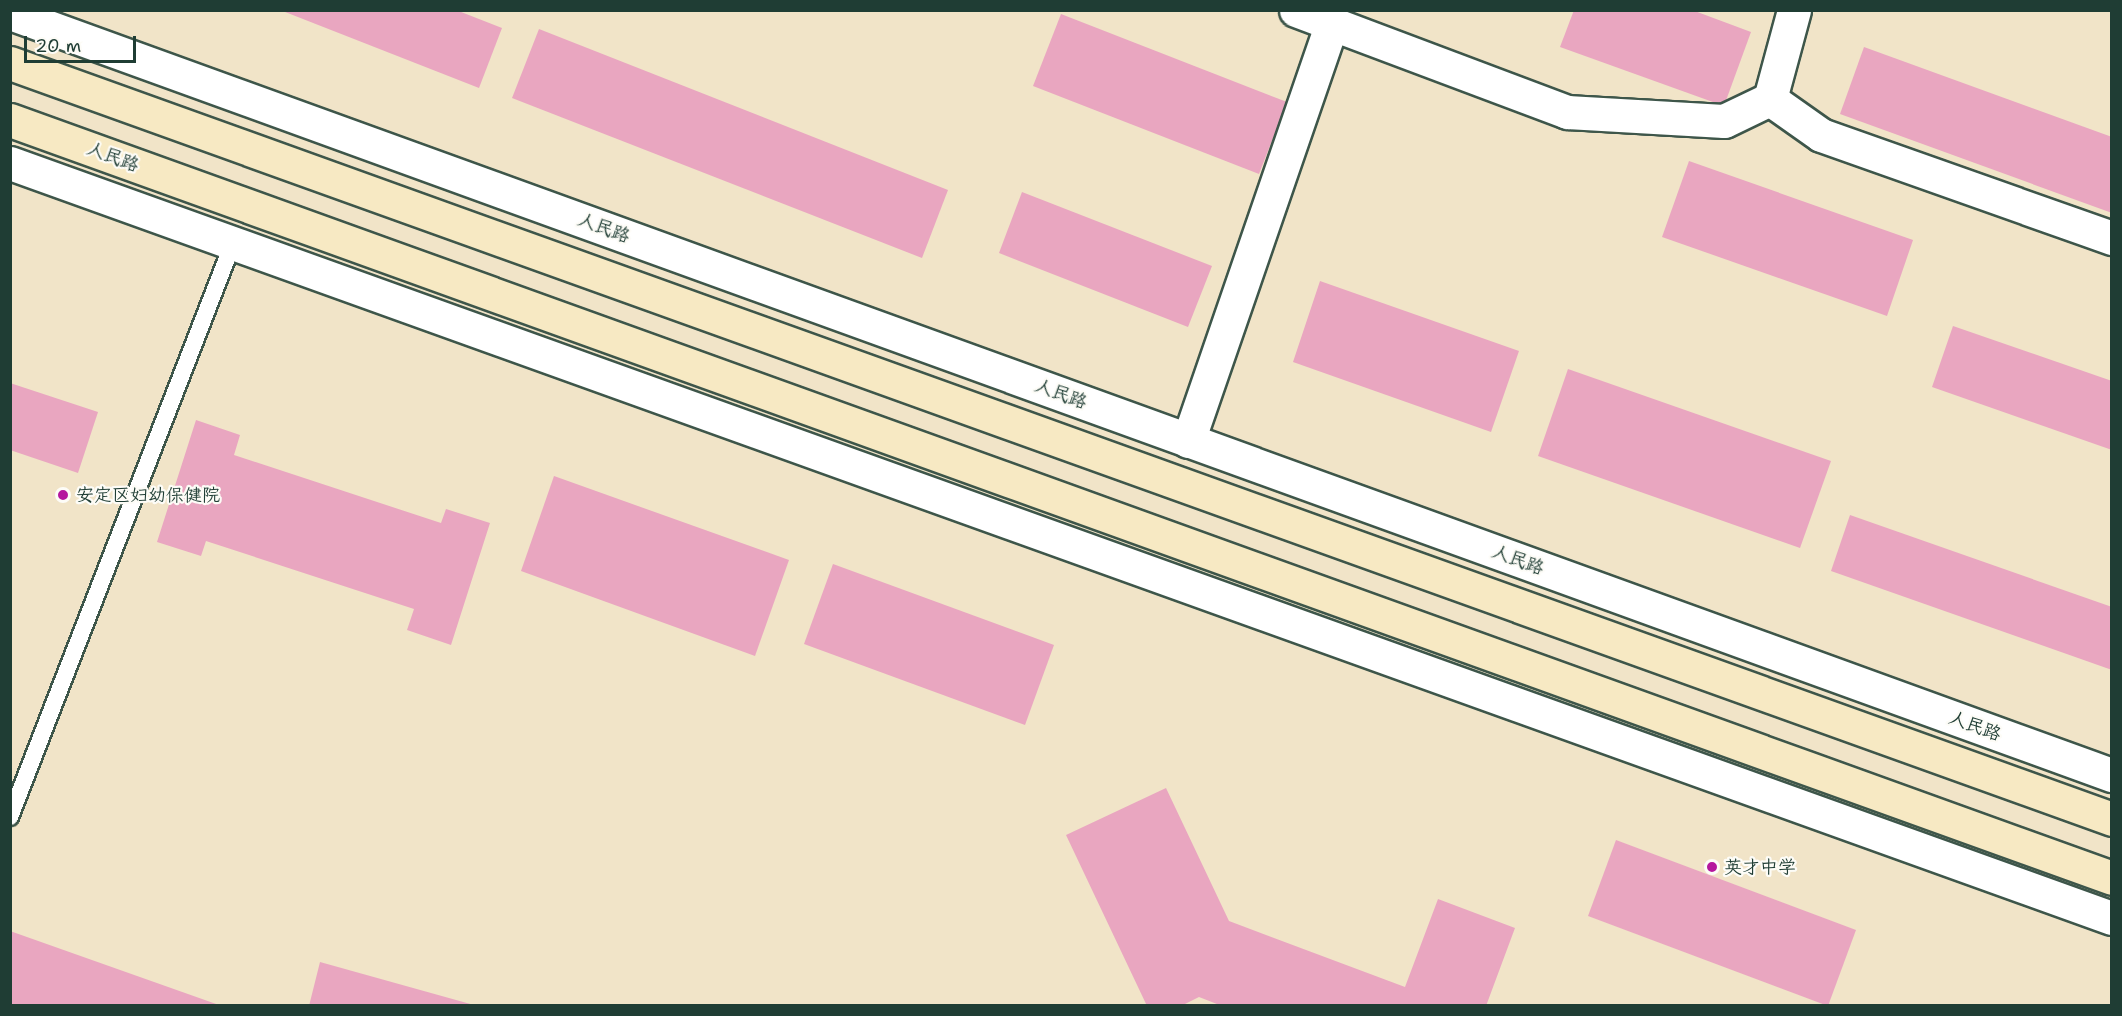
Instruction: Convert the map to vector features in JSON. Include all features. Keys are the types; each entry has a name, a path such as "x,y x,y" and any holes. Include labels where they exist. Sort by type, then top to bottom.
{"main road":[{"path":"10,63 2112,819"},
{"name":"人民路","path":"10,120 2112,878"}],"street":[{"path":"1296,10 1567,112 1724,121 1770,99 1794,10"},
{"name":"人民路","path":"10,13 2112,775"},
{"path":"1188,441 1332,22"},
{"path":"1770,99 1821,135 2112,238"},
{"path":"10,164 2112,918"}],"lane":[{"path":"10,817 233,243"}],"building":[{"path":"280,10 456,10 502,28 479,88"},
{"path":"1574,10 1692,10 1751,32 1724,106 1560,47"},
{"path":"1061,14 1287,102 1259,174 1033,86"},
{"path":"539,29 948,190 922,258 512,98"},
{"path":"1864,47 2112,137 2112,213 1840,114"},
{"path":"1689,161 1913,240 1887,316 1662,237"},
{"path":"1022,192 1212,266 1188,327 999,253"},
{"path":"1320,281 1519,351 1491,432 1293,362"},
{"path":"1953,326 2112,381 2112,450 1932,387"},
{"path":"1568,369 1831,461 1800,548 1538,456"},
{"path":"10,383 98,412 78,473 10,450"},
{"path":"196,420 240,435 234,455 441,523 446,509 490,523 451,645 407,630 414,609 206,541 201,556 157,542"},
{"path":"554,476 789,560 755,656 521,571"},
{"path":"1850,515 2112,607 2112,670 1831,571"},
{"path":"833,564 1054,645 1025,725 804,644"},
{"path":"1166,788 1229,921 1405,987 1438,899 1515,928 1486,1006 1222,1006 1199,997 1181,1006 1147,1006 1066,835"},
{"path":"1616,840 1856,930 1828,1006 1588,916"},
{"path":"10,931 219,1005 219,1006 10,1006"},
{"path":"320,962 474,1005 474,1006 309,1006"}],"place":[{"name":"安定区妇幼保健院","path":"63,495"},
{"name":"英才中学","path":"1712,867"}]}
